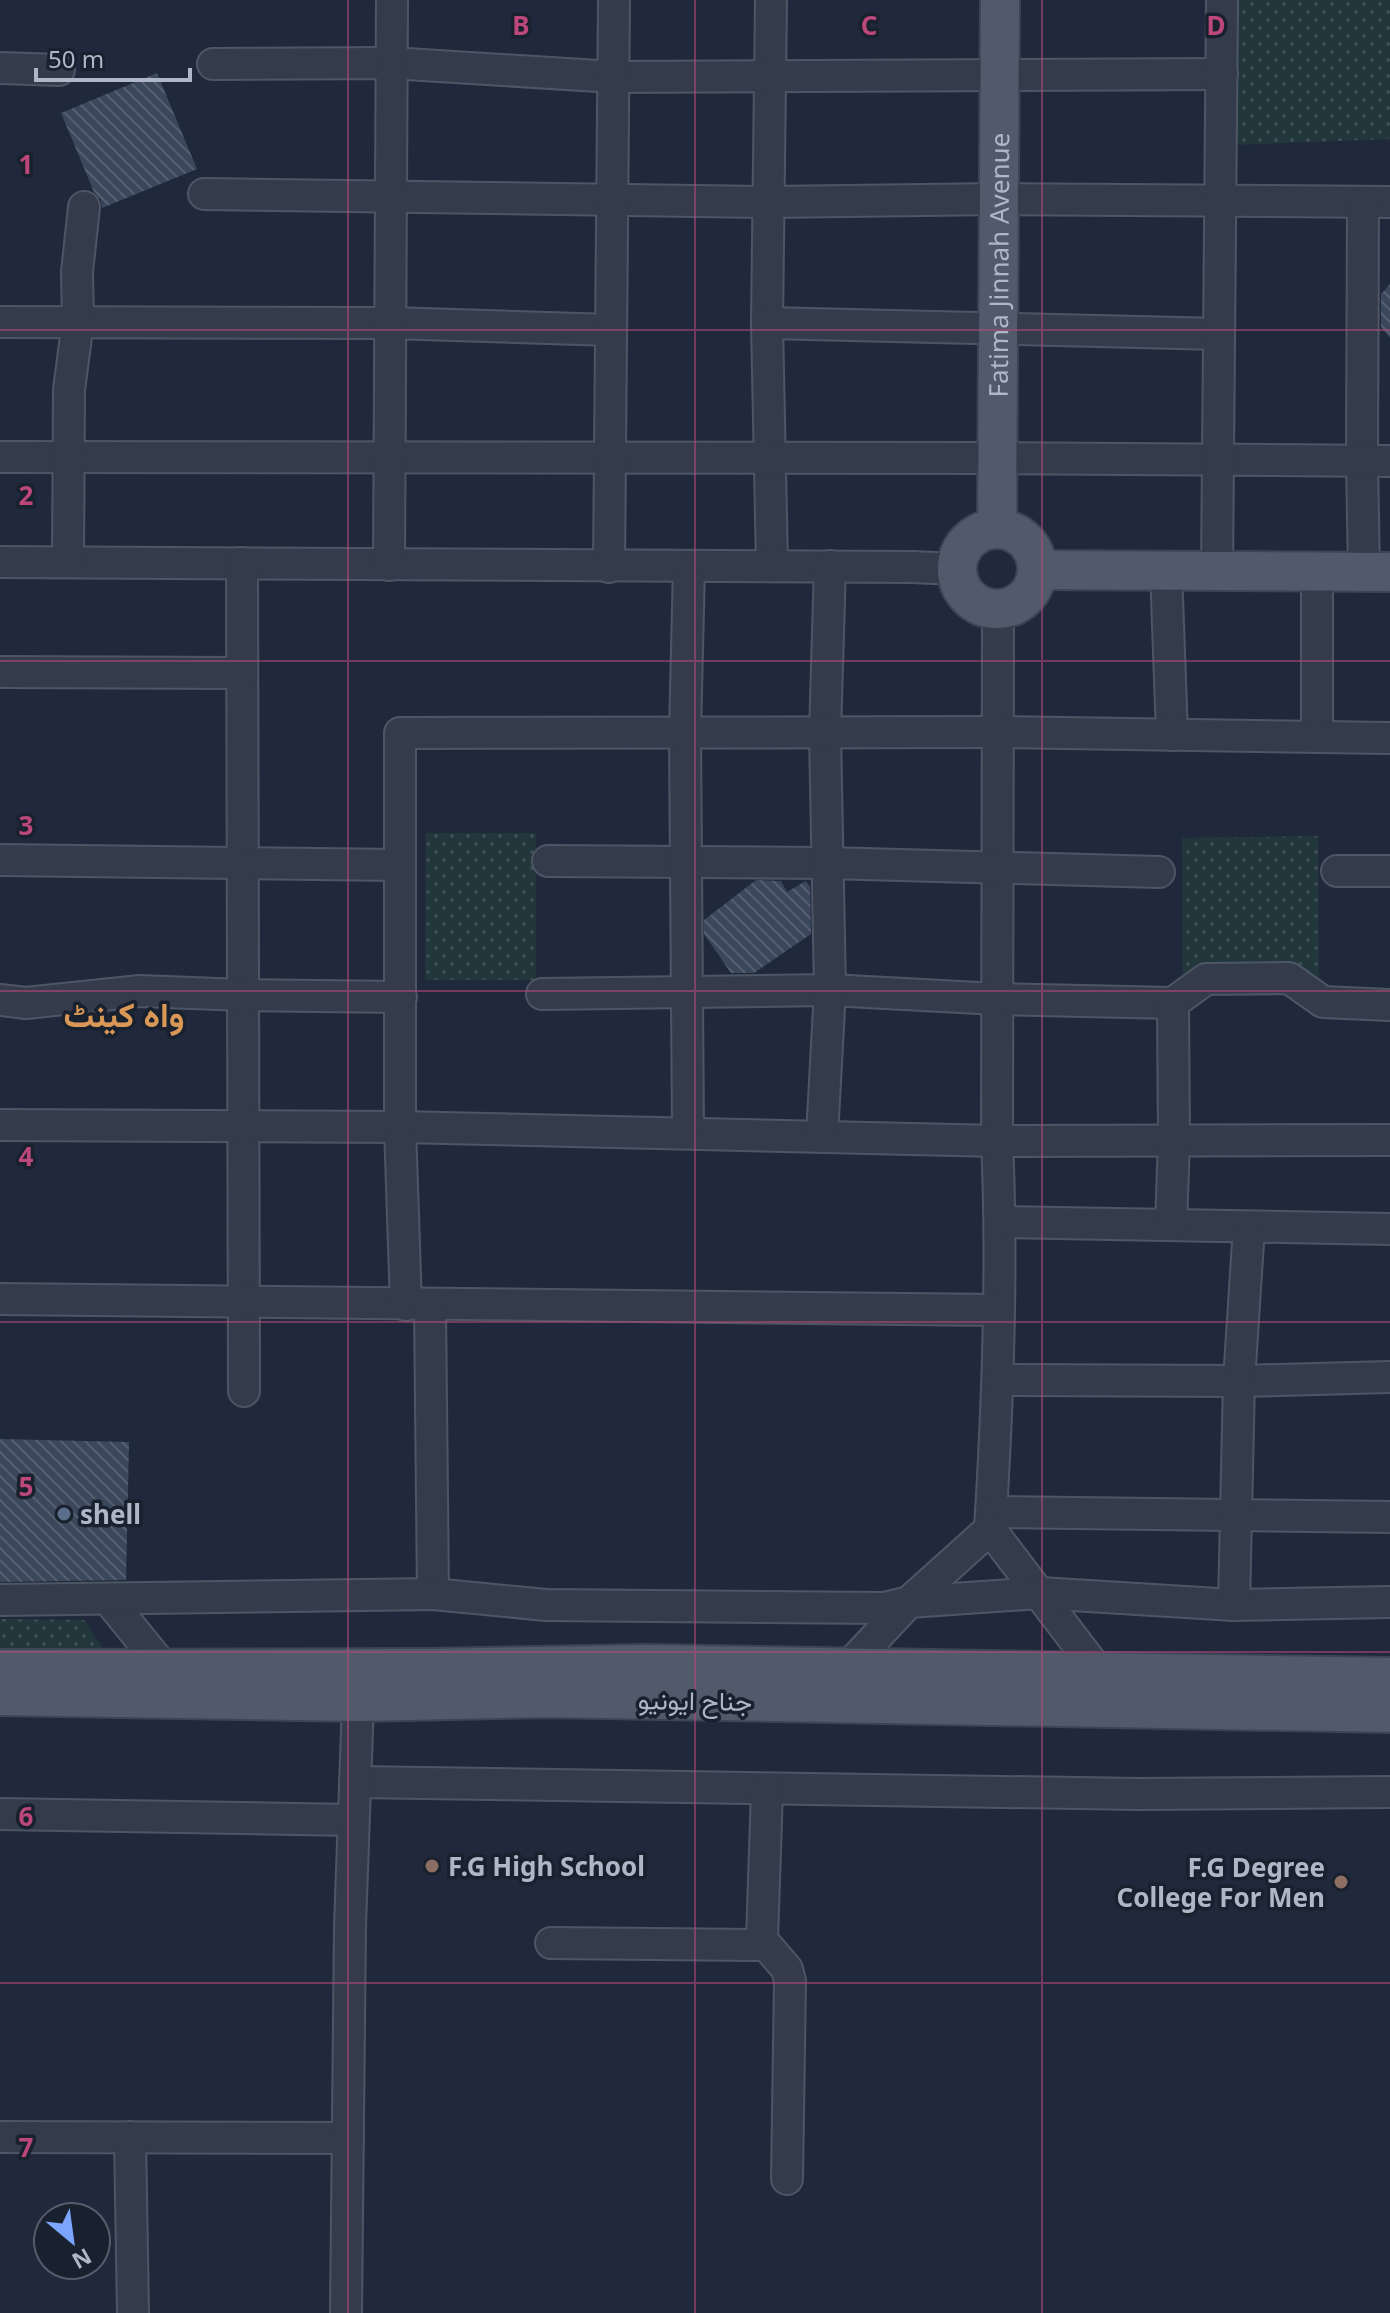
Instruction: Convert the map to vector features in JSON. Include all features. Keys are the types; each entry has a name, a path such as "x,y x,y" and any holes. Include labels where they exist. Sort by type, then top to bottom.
{"main road":[{"name":"Fatima Jinnah Avenue","path":"997,529 1000,0"},
{"path":"997,529 1021,537 1030,546 1037,570 1032,589 1018,604 998,609 987,608 969,598 958,580 956,569 964,545 984,531 997,529"},
{"path":"1037,570 1377,572"},
{"name":"جناح ایونیو","path":"0,1669 647,1664 1390,1677"},
{"name":"جناح ایونیو","path":"0,1696 358,1702 547,1698 1390,1713"}],"street":[{"path":"389,565 392,0"},
{"path":"609,567 614,0"},
{"path":"771,0 767,323 772,566"},
{"path":"1217,571 1222,0"},
{"path":"213,64 391,63 614,77 1222,74"},
{"path":"0,68 59,70"},
{"path":"204,194 769,202 999,199 1377,202 1377,572"},
{"path":"68,562 69,390 78,321 77,272 84,207"},
{"path":"0,322 390,323 611,330"},
{"path":"767,323 1219,334"},
{"path":"0,457 1376,461"},
{"path":"0,562 956,569"},
{"path":"242,563 244,1391"},
{"path":"822,1136 830,990 825,733 830,566"},
{"path":"688,1133 685,733 689,567"},
{"path":"1166,570 1172,735"},
{"path":"1317,571 1317,737"},
{"path":"998,609 997,1141 1001,1222 998,1380 990,1521 1098,1671"},
{"path":"0,672 242,673"},
{"path":"433,1594 418,1305 400,1127 400,733 998,732 1390,738"},
{"path":"0,860 399,865"},
{"path":"548,861 828,863 1159,872"},
{"path":"1337,871 1390,871"},
{"path":"542,994 830,990 997,999 1173,1003 1206,979 1289,978 1323,1002 1390,1005"},
{"path":"0,1000 26,1003 140,991 401,997"},
{"path":"1171,1225 1173,1003"},
{"path":"0,1125 400,1127 997,1141 1390,1140"},
{"path":"1001,1222 1390,1229"},
{"path":"1234,1605 1239,1381 1249,1227"},
{"path":"0,1299 999,1310"},
{"path":"998,1380 1239,1381 1390,1377"},
{"path":"846,1669 990,1521 1238,1515 1390,1517"},
{"path":"0,1600 433,1594 546,1605 884,1608 909,1602 1040,1593 1234,1605 1388,1606"},
{"path":"108,1599 164,1668"},
{"path":"346,2313 353,1820 358,1702"},
{"path":"355,1782 1140,1794 1390,1792"},
{"path":"767,1790 762,1940 787,1969 790,1981 787,2179"},
{"path":"0,1814 353,1820"},
{"path":"551,1943 756,1945 762,1940"},
{"path":"0,2137 348,2138"},
{"path":"130,2137 133,2313"}],"green space":[{"path":"1231,0 1390,0 1390,139 1232,145"},
{"path":"426,833 536,833 536,980 425,980"},
{"path":"1318,836 1319,988 1183,990 1182,838"},
{"path":"0,1619 84,1620 104,1651 0,1659"}],"building":[{"path":"157,73 197,169 102,208 61,113"},
{"path":"1390,284 1390,338 1381,327 1381,294"},
{"path":"756,880 781,881 787,892 806,881 810,887 811,934 754,973 731,973 704,934 704,920"},
{"name":"shell","path":"0,1439 129,1442 126,1580 0,1582"}],"place":[{"name":"shell","path":"64,1514"},
{"name":"F.G High School","path":"432,1866"},
{"name":"F.G Degree College For Men","path":"1341,1882"}],"district":[{"name":"واہ کینٹ","path":"124,1014"}]}
